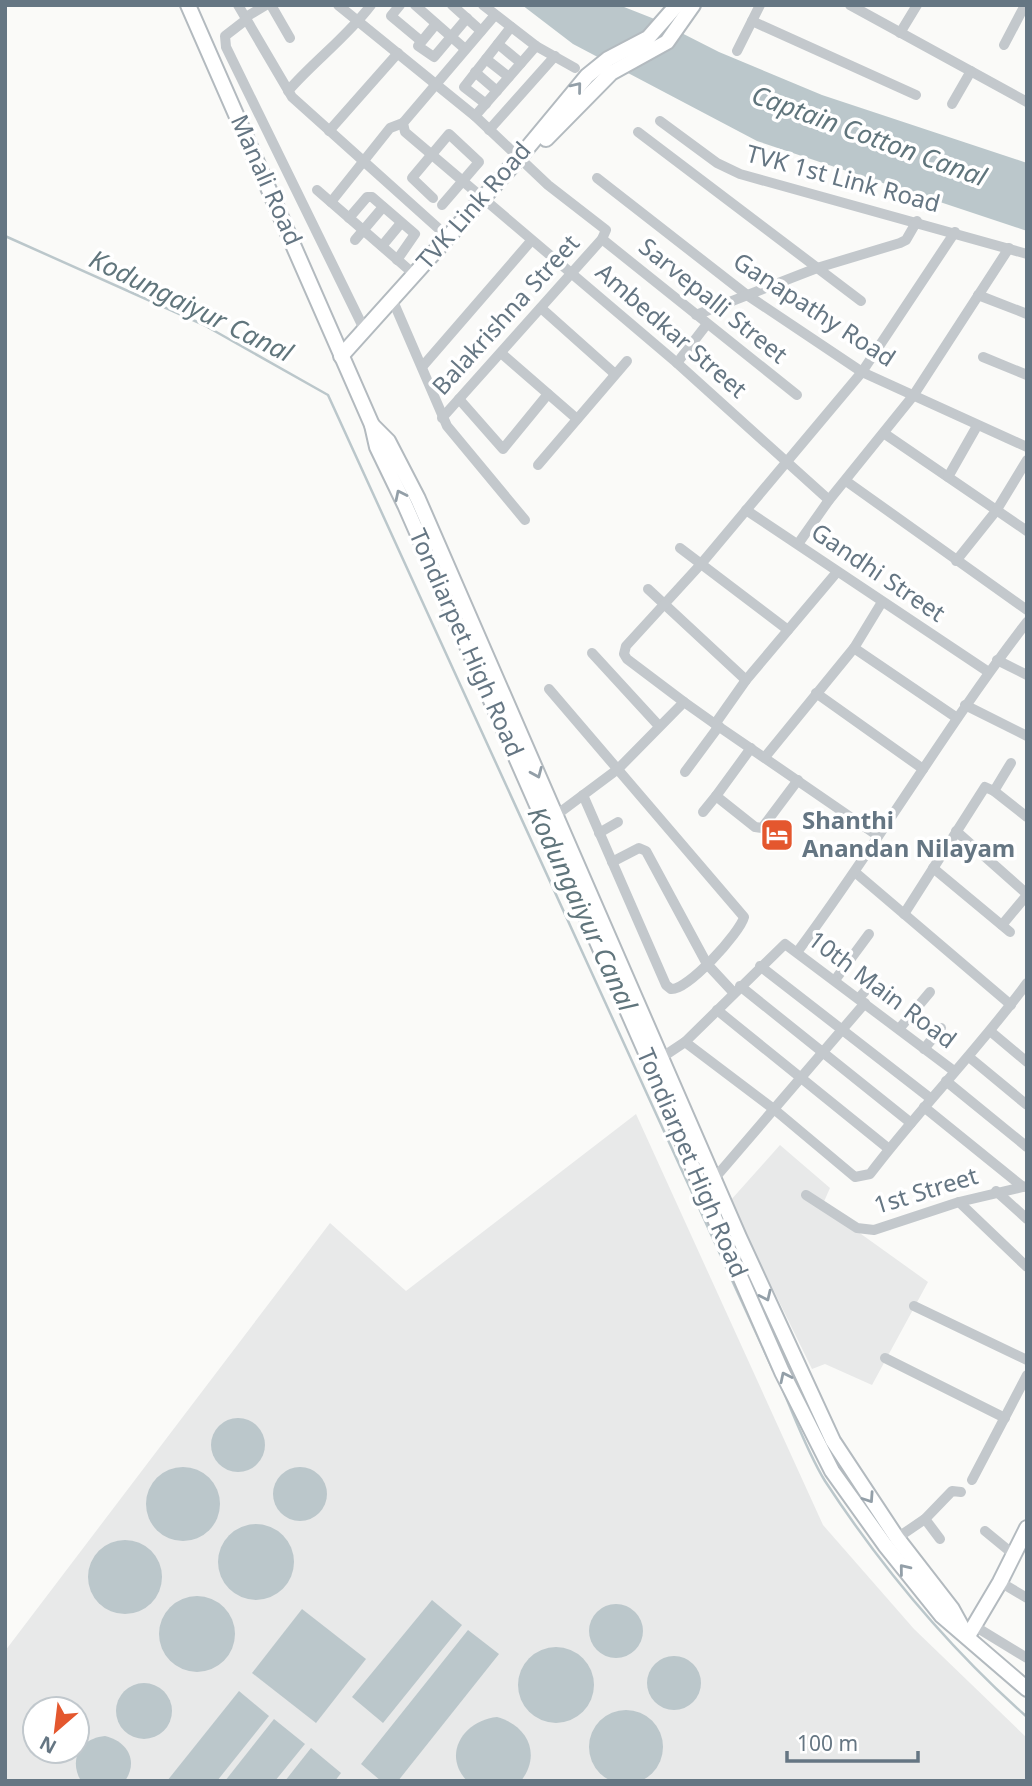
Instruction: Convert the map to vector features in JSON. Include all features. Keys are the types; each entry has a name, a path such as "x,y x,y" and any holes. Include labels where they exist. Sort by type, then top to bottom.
{"main road":[{"name":"Manali Road","path":"188,5 341,356"},
{"path":"614,63 648,38 677,5"},
{"path":"614,63 667,42 693,5"},
{"name":"TVK Link Road","path":"341,356 519,158 587,76 614,63"},
{"name":"Tondiarpet High Road","path":"341,356 372,425 377,447 661,1058 833,1441 897,1538 952,1609 1027,1689"},
{"name":"Tondiarpet High Road","path":"550,820 782,1372 832,1471 877,1535 942,1616 972,1632"},
{"path":"972,1632 1027,1528"}],"street":[{"path":"238,5 288,91 448,237"},
{"path":"290,38 268,5 246,18 225,36 226,47 365,331"},
{"path":"338,5 475,116 548,185 602,225 606,234 602,239"},
{"path":"288,91 315,60 358,22 371,5"},
{"path":"400,5 391,16 421,41"},
{"path":"415,5 464,48"},
{"path":"452,5 481,31"},
{"path":"483,5 536,46 575,68"},
{"path":"737,51 760,5"},
{"path":"850,5 1027,102"},
{"path":"900,33 917,5"},
{"path":"1004,45 1025,5"},
{"path":"331,202 390,128 403,123 464,48 495,15"},
{"path":"436,24 418,46 434,57 467,18"},
{"path":"752,21 916,95"},
{"path":"486,104 464,87 511,27"},
{"path":"498,44 521,63"},
{"path":"475,116 536,46"},
{"path":"329,131 398,53"},
{"path":"489,130 555,56"},
{"path":"486,59 509,77"},
{"path":"953,104 971,71"},
{"path":"475,72 497,91"},
{"name":"TVK 1st Link Road","path":"660,121 717,163 740,174 917,221 1027,254"},
{"name":"Ambedkar Street","path":"403,123 405,132 677,363 829,500"},
{"path":"638,132 861,302"},
{"path":"433,198 412,178 449,134 479,162 442,205"},
{"name":"Ganapathy Road","path":"597,178 747,295 862,372 1027,447"},
{"path":"317,190 415,275"},
{"path":"349,218 370,196 383,207 415,237 397,260"},
{"path":"355,240 383,207"},
{"path":"696,315 817,268 906,240 917,221"},
{"path":"382,246 401,223"},
{"path":"878,836 684,702 624,654 626,646 701,564 862,372 955,232"},
{"name":"Balakrishna Street","path":"442,418 602,239"},
{"name":"Sarvepalli Street","path":"602,239 797,396"},
{"path":"422,366 531,241"},
{"path":"798,544 829,500 913,396 1009,248"},
{"path":"978,295 1027,314"},
{"path":"393,301 442,418 453,436 524,520"},
{"path":"541,308 615,374"},
{"path":"677,363 707,324"},
{"path":"501,353 577,419"},
{"path":"983,357 1027,375"},
{"path":"537,465 627,361"},
{"path":"459,399 503,450 548,394"},
{"path":"948,477 977,426"},
{"path":"885,434 1027,531"},
{"path":"956,561 996,511 1027,460"},
{"path":"846,481 1027,610"},
{"name":"Gandhi Street","path":"746,510 987,671"},
{"path":"680,548 788,630"},
{"path":"685,772 746,680 837,572"},
{"path":"648,589 746,680"},
{"path":"765,757 854,648 882,602"},
{"path":"798,951 856,873 987,671 1027,622"},
{"path":"854,648 957,718"},
{"path":"592,653 659,726"},
{"path":"997,660 1027,675"},
{"path":"549,689 744,917 741,926 707,964 681,987 671,989 666,985 583,795"},
{"path":"816,693 923,769"},
{"path":"550,820 618,769 684,702"},
{"path":"965,705 1027,736"},
{"path":"703,812 751,748"},
{"path":"994,791 1011,763"},
{"path":"716,796 758,829 798,780"},
{"path":"904,914 981,790 989,787 1027,817"},
{"path":"599,833 618,822"},
{"path":"933,868 1006,929 1027,895 956,831"},
{"path":"612,862 639,848 646,851 707,964 911,1123"},
{"path":"856,873 1014,1001 1027,1005"},
{"path":"835,980 870,934"},
{"name":"10th Main Road","path":"661,1058 685,1042 736,989 785,944 798,951 954,1071"},
{"path":"760,966 842,1030 1025,1187"},
{"path":"714,1179 842,1030 873,982"},
{"path":"685,1042 775,1110 855,1177 864,1178 927,1102 969,1057 1027,983"},
{"path":"898,1029 930,992"},
{"path":"717,1010 889,1149"},
{"path":"924,1049 941,1028"},
{"path":"990,1031 1027,1062"},
{"path":"969,1057 1027,1105"},
{"path":"946,1081 1027,1147"},
{"name":"1st Street","path":"806,1195 865,1230 874,1230 996,1191 1025,1187"},
{"path":"996,1191 1027,1219"},
{"path":"958,1202 1027,1267"},
{"path":"914,1306 1027,1360"},
{"path":"885,1358 1005,1418"},
{"path":"972,1480 1027,1375"},
{"path":"897,1538 925,1519 952,1491 961,1492"},
{"path":"925,1519 940,1539"},
{"path":"985,1531 1013,1554"},
{"path":"1000,1582 1027,1598"},
{"path":"972,1632 1027,1658"}],"shaded area":[{"path":"636,1114 823,1525 914,1629 1027,1738 1027,1781 5,1781 5,1651 330,1223 406,1291"},
{"path":"780,1145 830,1188 822,1206 928,1282 872,1385 825,1364 812,1369 730,1201"}],"water":[{"name":"Captain Cotton Canal","path":"522,5 619,5 652,18 719,52 822,95 1027,163 1027,231 757,141 573,44"},
{"path":"238,1418 257,1426 265,1445 257,1464 238,1472 219,1464 211,1445 219,1426"},
{"path":"176,1467 190,1467 204,1473 214,1483 220,1504 218,1518 204,1535 190,1541 176,1541 162,1535 152,1525 146,1511 146,1497 152,1483 162,1473"},
{"path":"300,1467 319,1475 327,1494 319,1513 300,1521 281,1513 273,1494 281,1475"},
{"path":"249,1524 263,1524 277,1530 288,1541 294,1562 291,1577 283,1589 263,1600 249,1600 235,1594 224,1583 218,1569 218,1555 224,1541 235,1530"},
{"path":"125,1540 146,1546 156,1556 162,1577 156,1598 146,1608 125,1614 104,1608 94,1598 88,1577 94,1556 104,1546"},
{"path":"197,1596 212,1599 224,1607 232,1619 235,1634 232,1649 224,1661 212,1669 197,1672 182,1669 170,1661 162,1649 159,1634 162,1619 170,1607 182,1599"},
{"path":"432,1600 462,1625 383,1723 352,1697"},
{"path":"616,1604 635,1612 643,1631 635,1650 616,1658 597,1650 589,1631 597,1612"},
{"path":"302,1609 366,1659 316,1723 252,1673"},
{"path":"468,1630 499,1654 398,1781 381,1781 361,1764"},
{"path":"556,1647 570,1650 583,1658 591,1671 594,1685 591,1699 583,1712 570,1720 556,1723 542,1720 529,1712 521,1699 518,1685 521,1671 529,1658 542,1650"},
{"path":"674,1656 693,1664 701,1683 693,1702 674,1710 655,1702 647,1683 655,1664"},
{"path":"144,1683 155,1685 164,1691 170,1700 170,1722 164,1731 155,1737 144,1739 133,1737 124,1731 118,1722 116,1711 118,1700 124,1691 133,1685"},
{"path":"239,1691 269,1716 217,1781 167,1781"},
{"path":"619,1710 633,1710 647,1716 657,1726 663,1747 657,1768 647,1778 633,1784 619,1784 605,1778 595,1768 589,1754 589,1740 595,1726 605,1716"},
{"path":"497,1717 516,1727 528,1742 531,1751 527,1771 521,1781 467,1781 456,1760 460,1740 475,1724"},
{"path":"274,1719 305,1744 275,1781 225,1781"},
{"path":"105,1736 125,1747 131,1759 131,1766 125,1781 81,1781 76,1765 91,1765 91,1740"},
{"path":"311,1748 341,1773 335,1781 285,1781"}],"waterway":[{"name":"Kodungaiyur Canal","path":"5,236 204,325 328,395 773,1370"},
{"name":"Kodungaiyur Canal","path":"778,1379 818,1469 870,1545 944,1635 1027,1717"}],"place":[{"name":"Shanthi Anandan Nilayam","path":"777,835"}]}
